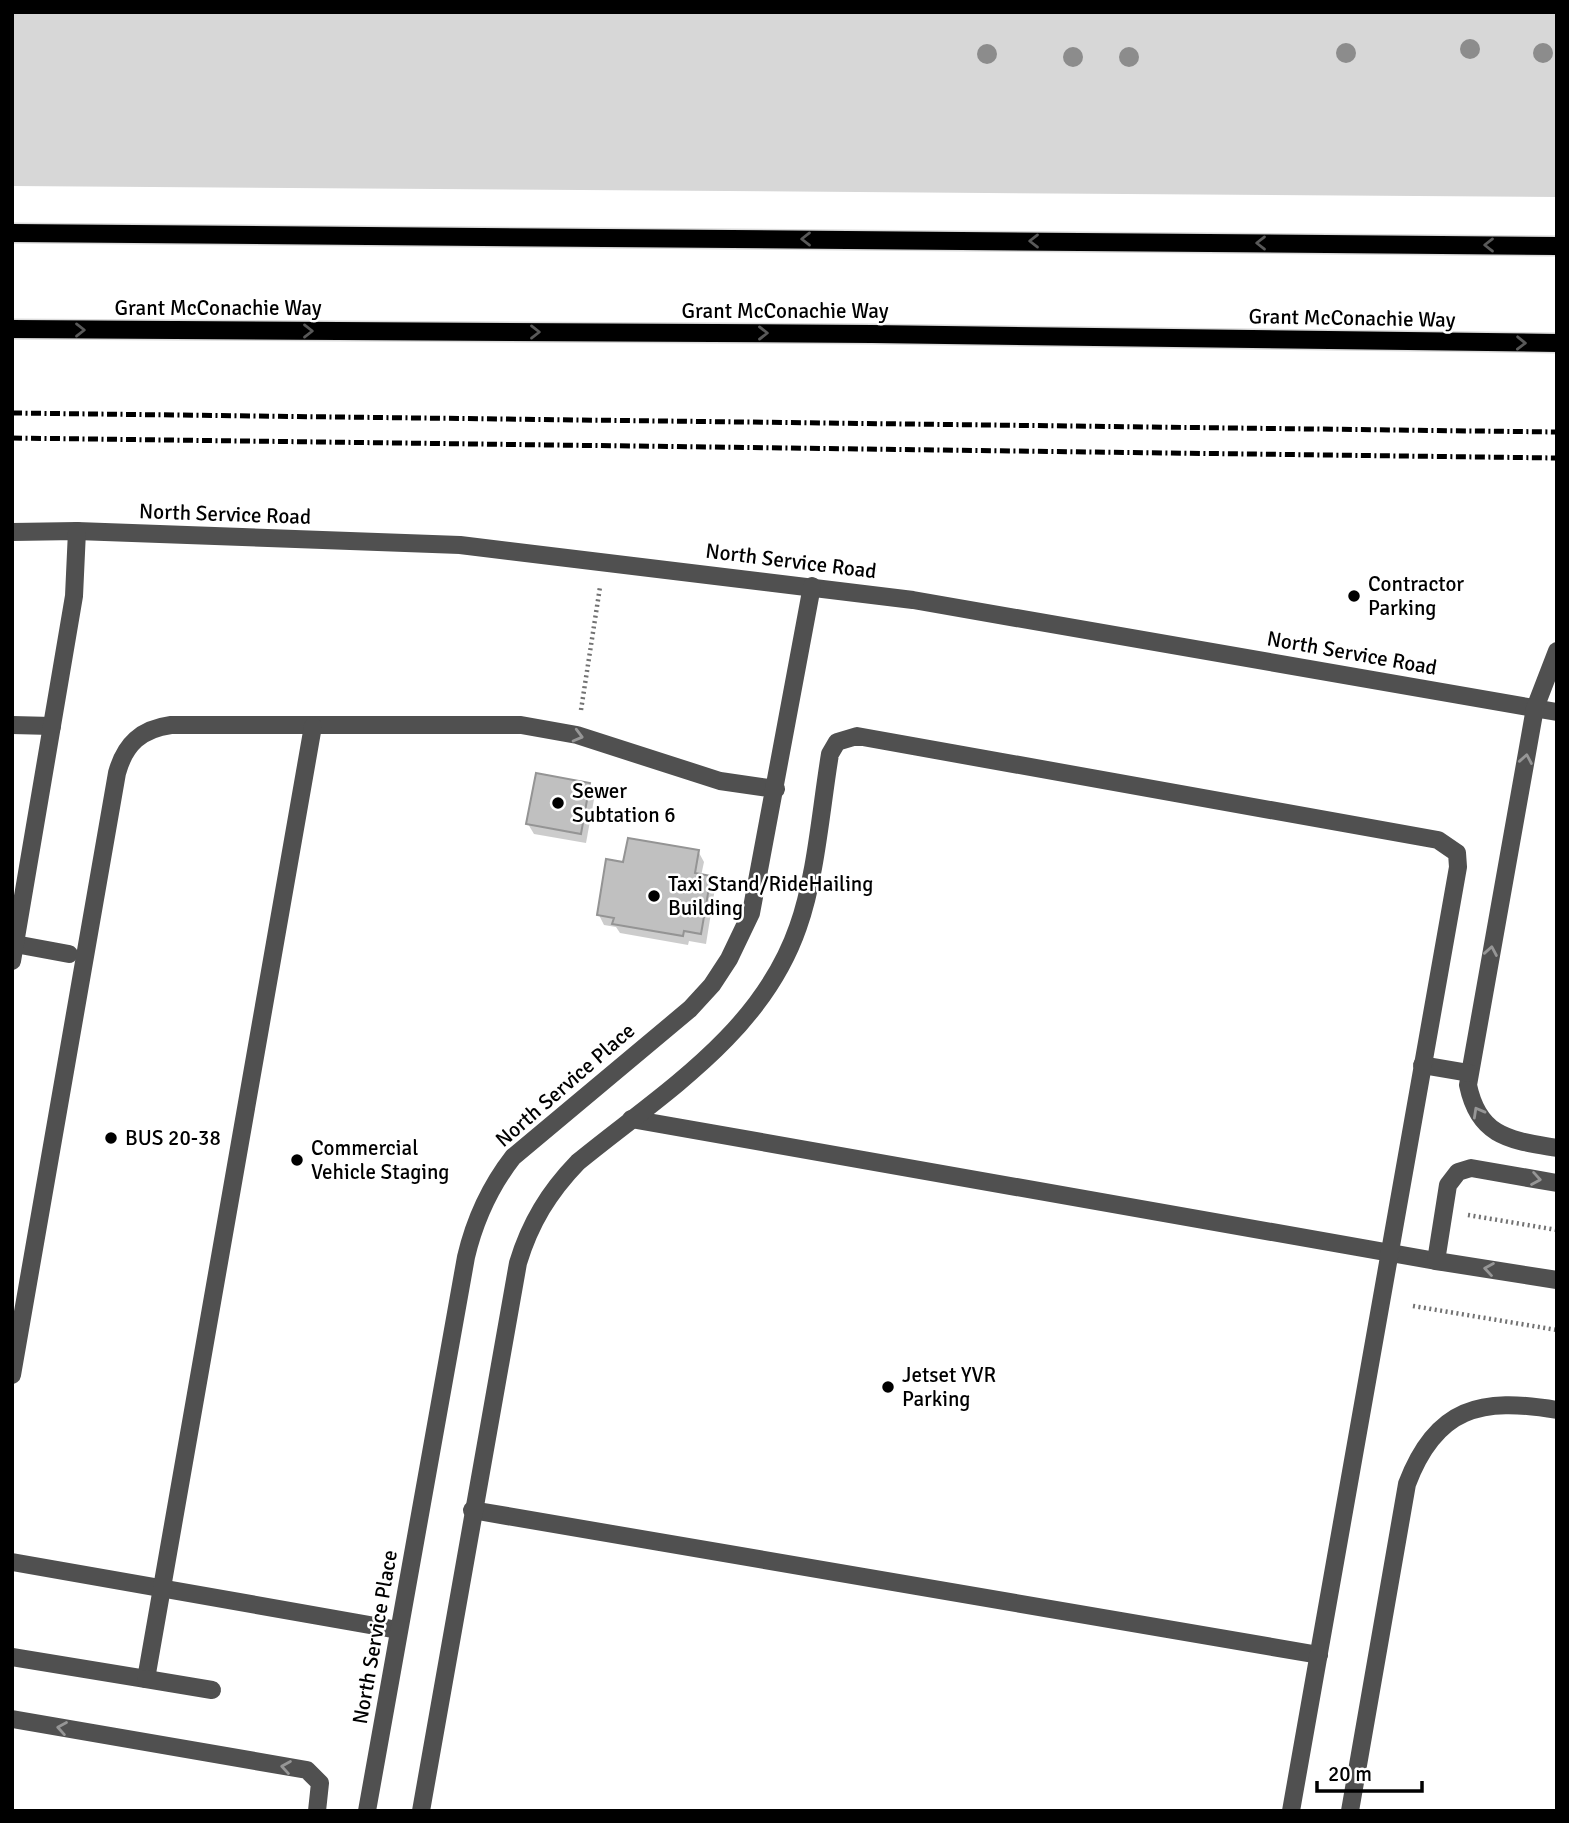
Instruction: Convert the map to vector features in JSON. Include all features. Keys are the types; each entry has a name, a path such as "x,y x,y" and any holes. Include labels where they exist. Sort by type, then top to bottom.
{"main road":[{"path":"12,233 1557,246"},
{"name":"Grant McConachie Way","path":"12,329 872,334 1557,343"}],"street":[{"name":"North Service Road","path":"12,532 77,531 460,545 812,586 940,604 1557,712"},
{"path":"69,954 14,952 74,596 77,531"},
{"name":"North Service Place","path":"367,1811 466,1257 480,1209 495,1180 513,1157 690,1009 712,985 742,937 751,913 776,789 812,586"},
{"path":"1557,652 1535,708 1469,1073 1471,1097 1481,1120 1490,1129 1514,1140 1557,1148"},
{"path":"12,1376 122,756 139,735 153,727 171,724 511,724 577,735 720,781 776,789"},
{"path":"12,725 52,726"},
{"path":"146,1678 313,726"},
{"path":"421,1811 472,1510 518,1263 525,1241 538,1212 557,1184 631,1119 724,1044 773,979 799,926 830,754 836,742 856,736 1446,843 1457,853 1458,867 1291,1811"},
{"path":"1422,1065 1469,1073"},
{"path":"631,1119 1557,1280"},
{"path":"1436,1261 1448,1185 1458,1172 1471,1168 1557,1183"},
{"path":"1350,1811 1406,1483 1414,1464 1434,1434 1471,1410 1509,1403 1557,1410"},
{"path":"472,1510 1319,1655"},
{"path":"12,1562 398,1630"},
{"path":"12,1657 212,1690"},
{"path":"12,1719 307,1770 320,1783 317,1811"}],"path":[{"path":"577,735 604,562"},
{"path":"1458,1213 1557,1230"},
{"path":"1413,1306 1557,1330"}],"shaded area":[{"path":"12,12 1557,12 1557,197 12,186"}],"building":[{"name":"Sewer Subtation 6","path":"536,773 590,783 581,834 526,824"},
{"name":"Taxi Stand/RideHailing Building","path":"628,838 699,850 695,873 711,876 701,934 684,931 683,936 612,924 614,918 597,915 606,859 623,862"}],"railway":[{"path":"12,413 1557,432"},
{"path":"12,438 1557,458"}],"place":[{"name":"Contractor Parking","path":"1354,596"},
{"name":"Sewer Subtation 6","path":"558,803"},
{"name":"Taxi Stand/RideHailing Building","path":"654,896"},
{"name":"BUS 20-38","path":"111,1138"},
{"name":"Commercial Vehicle Staging","path":"297,1160"},
{"name":"Jetset YVR Parking","path":"888,1387"}]}
